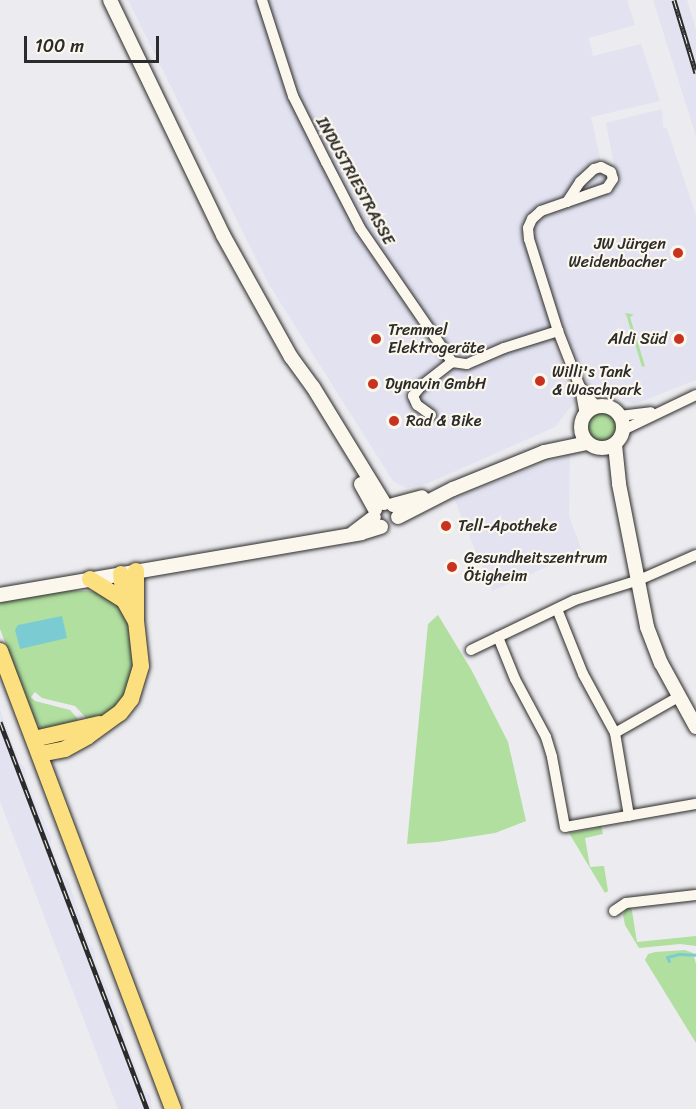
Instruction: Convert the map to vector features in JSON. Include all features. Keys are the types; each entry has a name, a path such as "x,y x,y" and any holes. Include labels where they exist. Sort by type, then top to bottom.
{"main road":[{"path":"124,600 128,573"},
{"path":"52,789 65,749 120,713 131,699 138,684 141,666 128,573"},
{"path":"90,579 124,600 136,621"},
{"path":"0,651 173,1109"},
{"path":"37,746 105,723"},
{"path":"37,746 65,749"}],"street":[{"path":"110,0 194,179 291,357 313,387 384,513"},
{"name":"INDUSTRIESTRASSE","path":"262,0 292,96 360,228 452,362"},
{"path":"567,202 541,211 532,219 528,228 529,240 558,331 591,410 584,436"},
{"path":"431,415 417,405 413,396 420,387 452,362 467,364 504,348 558,331"},
{"path":"608,447 623,430 660,410 696,395"},
{"path":"591,410 610,408 620,416 623,430"},
{"path":"620,416 660,410"},
{"path":"2,594 353,532 384,513 453,489 584,436 608,447 619,484 653,645 696,727"},
{"path":"471,650 575,600 639,580 696,555"},
{"path":"557,609 583,674 615,733 629,816"},
{"path":"498,637 515,679 546,737 566,827 696,804"},
{"path":"615,733 680,696"},
{"path":"614,911 626,903 696,895"}],"shaded area":[{"path":"128,0 627,0 635,25 589,38 593,56 641,44 660,101 591,117 604,176 616,175 606,123 662,109 663,127 667,129 696,215 696,380 635,404 624,400 612,390 590,389 561,321 549,324 547,329 576,400 555,427 426,484 406,488 393,481 268,283"},
{"path":"653,0 687,0 696,30 696,136"},
{"path":"570,454 569,516 582,551 492,591 454,498"},
{"path":"0,710 20,763 25,768 27,782 51,838 51,845 63,875 68,880 89,944 94,949 96,962 124,1029 124,1036 145,1091 150,1096 152,1109 118,1109 0,801"}],"green space":[{"path":"627,313 634,315 630,317 645,366 642,367 626,314 622,315"},
{"path":"602,412 614,416 618,428 614,440 602,444 590,440 586,428 590,416"},
{"path":"63,590 107,592 127,618 136,660 127,695 109,714 89,721 75,706 42,698 35,692 31,697 35,701 70,710 78,719 73,726 43,730 36,722 0,629 0,601"},
{"path":"438,615 472,671 508,742 526,821 495,833 407,844 428,624"},
{"path":"601,825 603,834 585,838 590,867 604,866 608,891 605,893 569,833 597,828"},
{"path":"631,905 637,942 696,936 696,946 680,944 639,948 625,925 623,915 627,906"},
{"path":"685,950 693,953 696,964 696,1043 645,960 648,954 655,952"}],"water":[{"path":"62,616 67,638 20,649 15,630 18,625"}],"waterway":[{"path":"669,961 667,957 679,954 696,955"}],"railway":[{"path":"674,0 696,73"},
{"path":"0,722 147,1109"}],"place":[{"name":"JW Jürgen Weidenbacher","path":"678,253"},
{"name":"Tremmel Elektrogeräte","path":"376,339"},
{"name":"Aldi Süd","path":"679,339"},
{"name":"Willi's Tank & Waschpark","path":"540,381"},
{"name":"Dynavin GmbH","path":"373,384"},
{"name":"Rad & Bike","path":"394,421"},
{"name":"Tell-Apotheke","path":"446,526"},
{"name":"Gesundheitszentrum Ötigheim","path":"452,567"}]}
